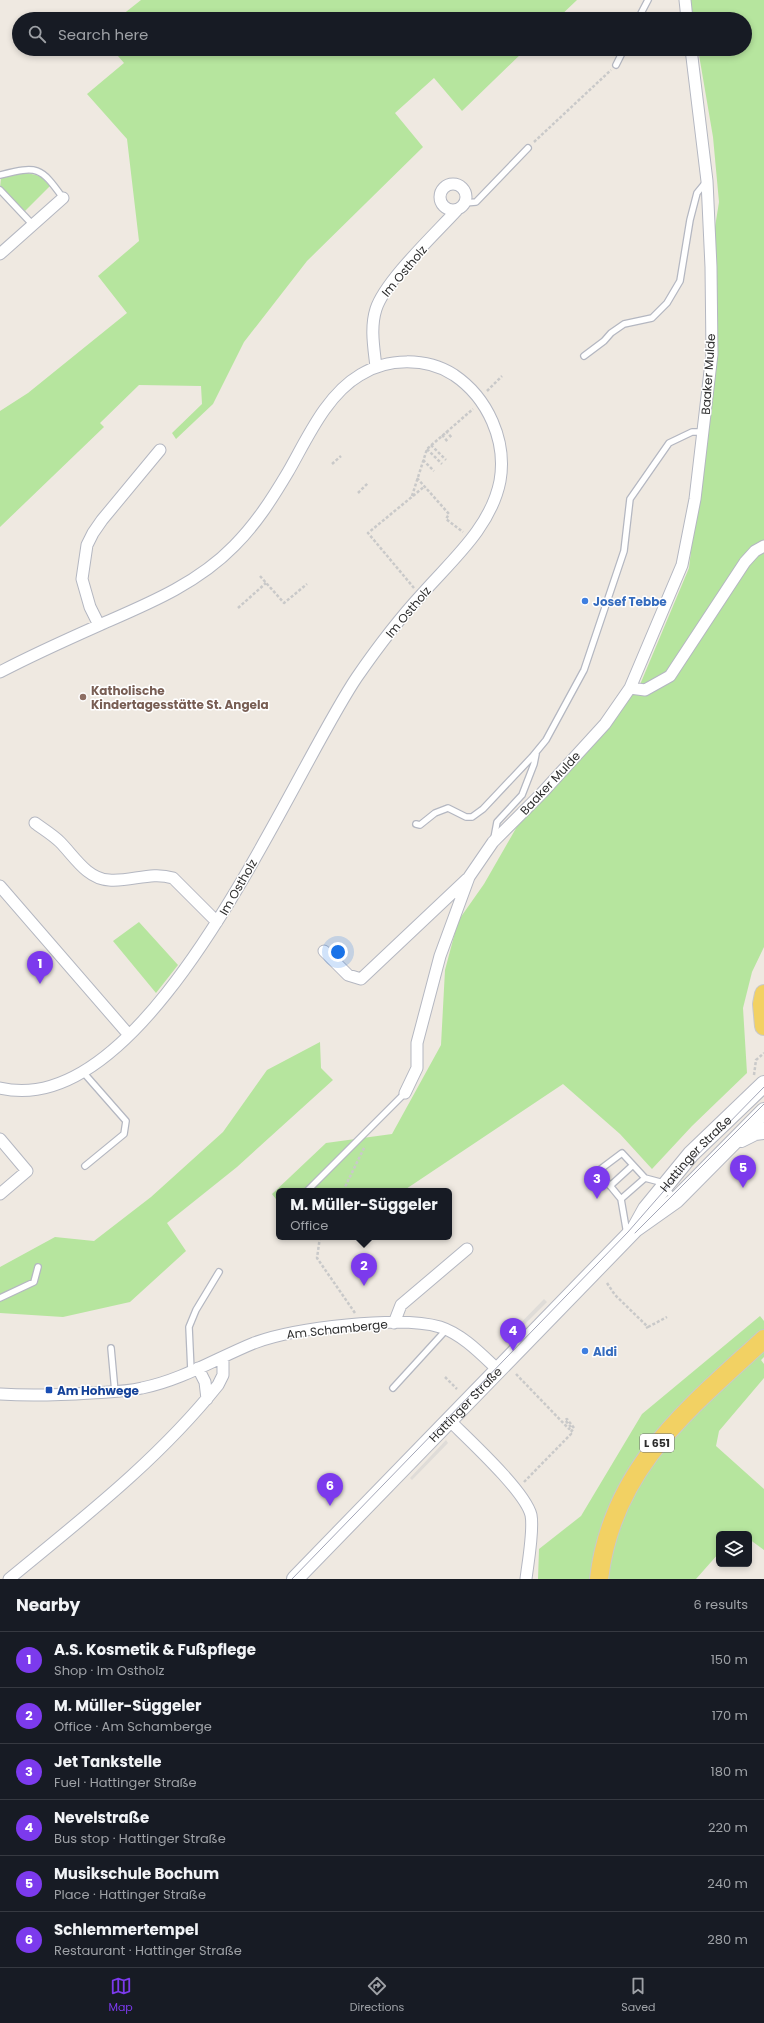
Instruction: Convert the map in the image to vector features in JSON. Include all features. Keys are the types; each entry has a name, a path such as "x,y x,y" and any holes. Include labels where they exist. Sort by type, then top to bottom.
{"main road":[{"path":"764,994 762,1004 764,1026"},
{"name":"Hattinger Straße","path":"295,1579 498,1370 630,1229 691,1154 759,1082"},
{"name":"Hattinger Straße","path":"630,1229 676,1200 764,1111"},
{"name":"Hattinger Straße","path":"734,1142 756,1132 764,1131"},
{"name":"L 651","path":"599,1579 605,1543 614,1519 626,1490 648,1455 665,1434 688,1410 764,1339"}],"street":[{"path":"685,0 686,12"},
{"name":"Baaker Mulde","path":"324,951 348,975 361,979 469,876 493,842 542,793 605,724 630,688 682,565 695,499 712,354 711,267 707,181 692,56"},
{"path":"0,254 63,198"},
{"name":"Im Ostholz","path":"376,367 373,332 374,319 380,299 395,278 461,206"},
{"name":"Im Ostholz","path":"0,672 45,649 174,590 206,570 232,548 261,515 308,437 334,398 360,374 376,367 406,362 436,366 457,377 479,400 491,418 498,435 501,452 501,471 498,487 490,512 472,538 421,595 380,645 355,680 217,922 171,989 129,1035 83,1072 62,1084 42,1090 20,1092 0,1088"},
{"path":"99,625 90,607 82,579 87,545 102,520 160,450"},
{"path":"630,688 645,690 670,676 745,562 755,551 764,546"},
{"name":"Im Ostholz","path":"35,823 59,841 88,872 108,880 154,875 164,875 173,878 217,922"},
{"name":"Baaker Mulde","path":"405,1093 417,1068 417,1043 440,956 469,876"},
{"path":"0,886 129,1035"},
{"path":"0,1139 27,1171 0,1194"},
{"name":"Am Schamberge","path":"394,1323 401,1305 467,1249"},
{"name":"Am Schamberge","path":"0,1394 51,1395 115,1392 141,1388 164,1382 254,1344 285,1334 394,1323 429,1325 446,1330 467,1343 498,1370"},
{"path":"9,1579 120,1488 157,1454 218,1385 223,1375 223,1358"},
{"path":"195,1370 205,1382 207,1399"},
{"path":"449,1420 516,1490 528,1506 531,1516 526,1579"}],"lane":[{"path":"642,12 648,0"},
{"path":"616,65 620,56"},
{"name":"Im Ostholz","path":"461,206 476,202 528,148"},
{"path":"0,175 30,168 36,169 51,180 63,198"},
{"path":"584,356 624,324 652,318 667,303 680,281 690,220 697,192 707,181"},
{"path":"0,190 33,226"},
{"path":"416,824 420,825 435,813 448,808 464,817 472,816 483,809 536,751 554,727 584,670 624,551 630,499 669,443 692,432 704,432"},
{"path":"493,842 497,822 522,795 534,764 536,751"},
{"path":"83,1072 126,1121 124,1134 85,1166"},
{"path":"310,1188 405,1093"},
{"path":"630,1229 621,1199 598,1171 622,1153 645,1178 660,1182 676,1200"},
{"path":"610,1186 633,1165"},
{"path":"621,1199 645,1178"},
{"path":"0,1298 34,1282 38,1267"},
{"path":"195,1370 189,1327 196,1310 220,1272"},
{"path":"393,1388 446,1330"},
{"path":"111,1348 115,1392"}],"path":[{"path":"528,148 607,74"},
{"path":"479,400 502,376"},
{"path":"412,497 426,449 472,410"},
{"path":"446,431 452,438"},
{"path":"442,435 448,442"},
{"path":"431,445 446,460"},
{"path":"426,449 442,464"},
{"path":"332,464 341,456"},
{"path":"423,460 434,471"},
{"path":"417,478 449,514 446,519 472,538"},
{"path":"358,493 368,483"},
{"path":"405,577 368,533 425,486"},
{"path":"260,576 284,603 307,584"},
{"path":"238,608 266,583"},
{"path":"759,1082 756,1060 764,1053"},
{"path":"344,1188 368,1140 368,1131"},
{"path":"320,1240 318,1258 363,1325"},
{"path":"607,1283 615,1295 647,1327 667,1317"},
{"path":"516,1374 569,1429 571,1427 565,1420 567,1419 574,1428 570,1433 572,1434 516,1490"},
{"path":"445,1377 457,1389"}],"green space":[{"path":"141,0 577,0 564,12 126,12"},
{"path":"690,0 764,0 764,947 752,972 743,1008 747,1073 692,1126 652,1169 620,1134 563,1084 407,1188 278,1188 326,1143 392,1134 441,1045 445,970 458,921 484,884 519,823 561,781 639,687 689,568 714,354 715,227 719,202 713,137 699,56 752,56 752,12 692,12"},
{"path":"118,56 519,56 462,111 434,78 395,113 423,147 307,261 244,342 213,404 176,439 172,433 202,404 201,386 139,385 100,423 104,427 0,527 0,411 28,393 127,313 98,276 139,241 127,139 87,94 124,63"},
{"path":"23,172 40,176 50,186 25,211 0,188 1,178"},
{"path":"139,922 178,965 156,993 113,941"},
{"path":"320,1042 321,1068 333,1080 237,1167 167,1223 186,1251 130,1302 63,1317 0,1313 0,1267 55,1237 94,1241 151,1197 223,1132 267,1070"},
{"path":"276,1190 276,1199 272,1194"},
{"path":"760,1316 764,1321 764,1357 761,1360 764,1364 764,1378 719,1431 716,1446 764,1489 764,1550 752,1541 752,1531 716,1531 716,1556 696,1579 538,1579 539,1549 581,1516 642,1414"}],"shaded area":[{"path":"544,1299 547,1302 506,1343 504,1340"},
{"path":"446,1440 448,1443 412,1480 410,1478"}],"tram line":[{"path":"292,1579 628,1232 676,1177 764,1087"},
{"path":"635,1233 764,1104"}],"place":[{"name":"Josef Tebbe","path":"585,601"},
{"name":"Katholische Kindertagesstätte St. Angela","path":"83,697"},
{"name":"A.S. Kosmetik & Fußpflege","path":"40,984"},
{"name":"Musikschule Bochum","path":"743,1188"},
{"name":"Jet Tankstelle","path":"597,1199"},
{"name":"M. Müller-Süggeler","path":"364,1286"},
{"name":"Nevelstraße","path":"513,1351"},
{"name":"Aldi","path":"585,1351"},
{"name":"Am Hohwege","path":"49,1390"},
{"name":"Schlemmertempel","path":"330,1506"}]}
